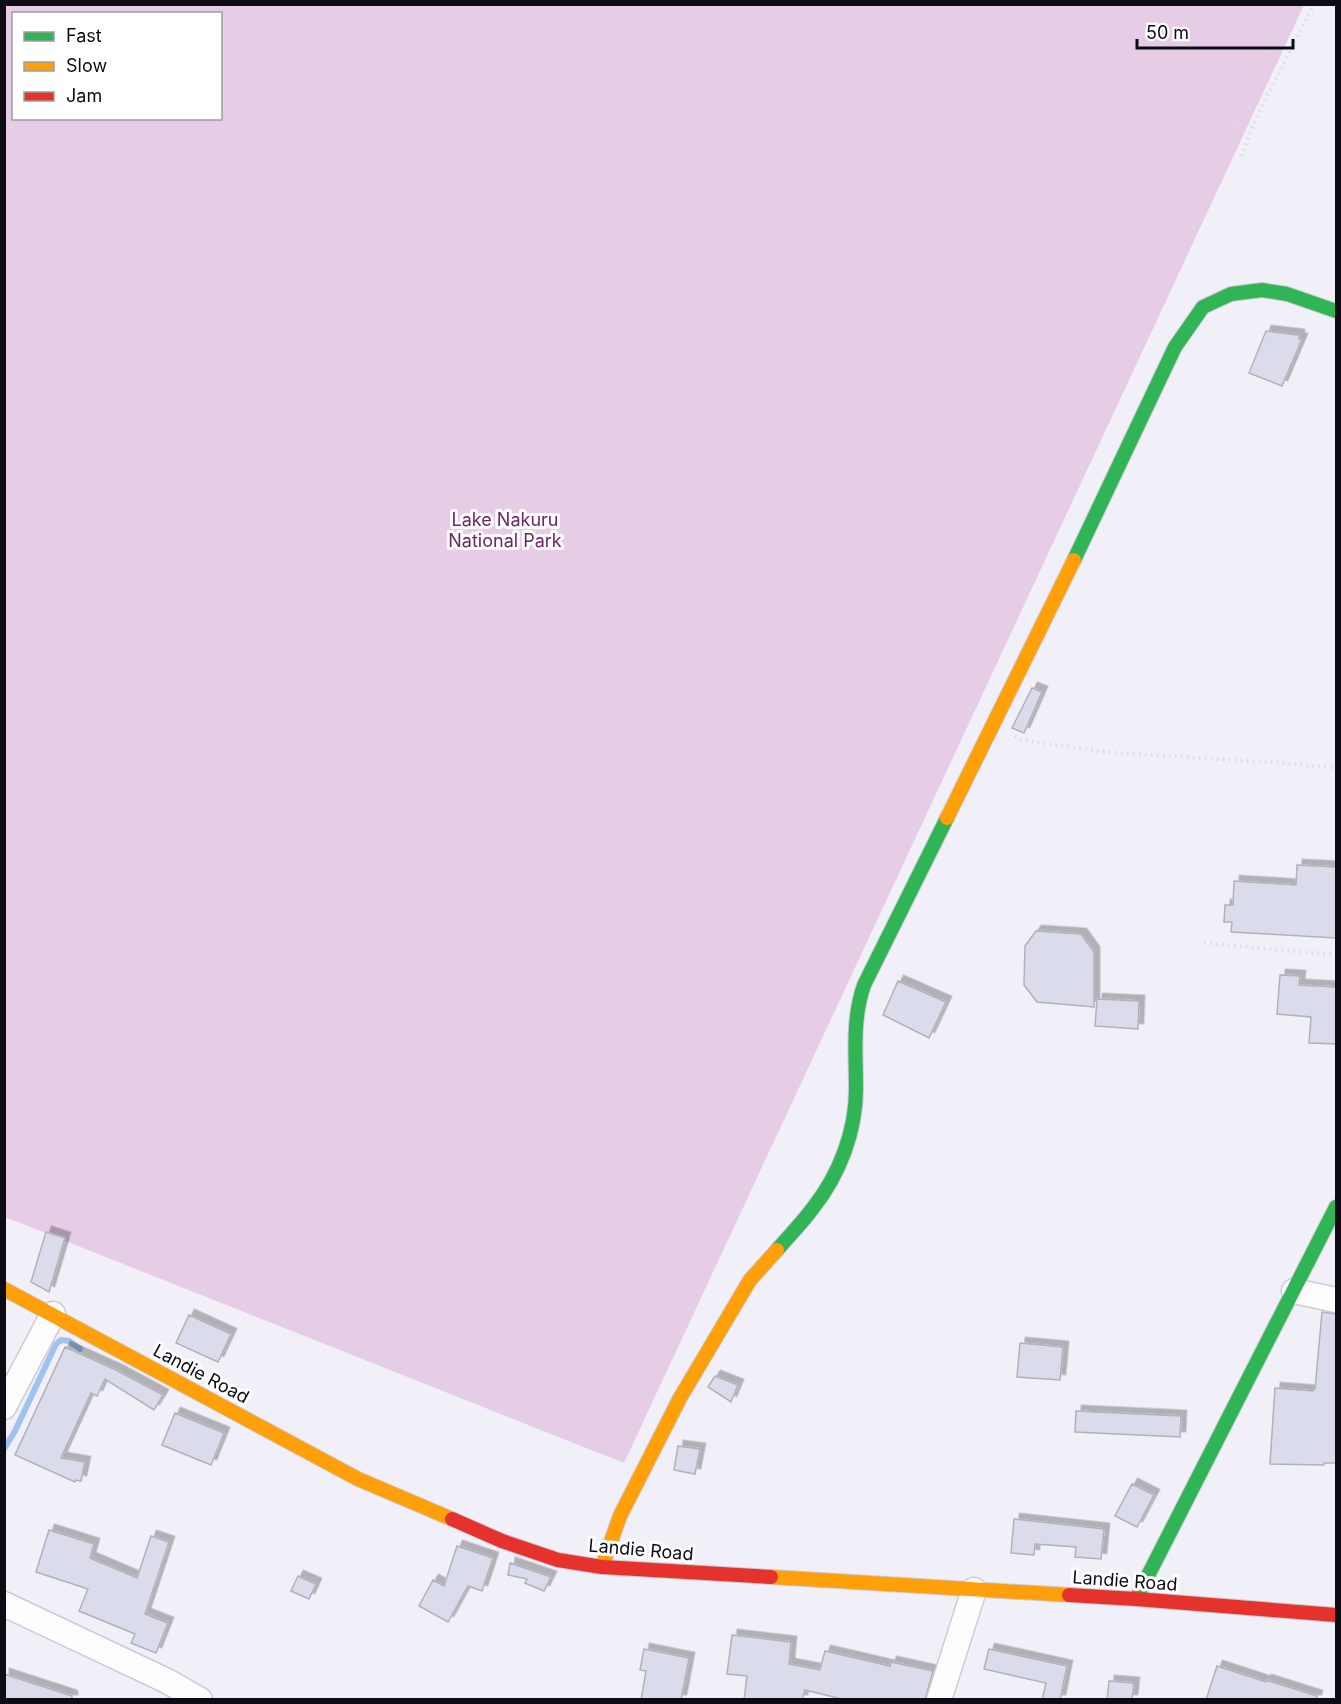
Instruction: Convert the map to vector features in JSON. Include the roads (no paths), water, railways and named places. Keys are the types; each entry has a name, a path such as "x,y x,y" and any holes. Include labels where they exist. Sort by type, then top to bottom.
{"street":[{"path":"602,1567 620,1516 680,1398 750,1280 814,1207 846,1149 853,1123 856,1092 855,1031 858,1003 864,985 1090,528 1175,347 1203,308 1231,294 1262,290 1287,294 1336,311"},
{"path":"1136,1599 1336,1207"},
{"name":"Landie Road","path":"4,1289 358,1479 502,1541 558,1560 602,1567 1136,1599 1336,1615"},
{"path":"1294,1291 1336,1300"},
{"path":"4,1407 52,1314"},
{"path":"939,1700 974,1590"},
{"path":"4,1604 167,1681 200,1700"}],"waterway":[{"path":"4,1449 15,1431 56,1344 61,1340 69,1341 80,1349"}],"park label":[{"name":"Lake Nakuru National Park","path":"505,530"}]}
